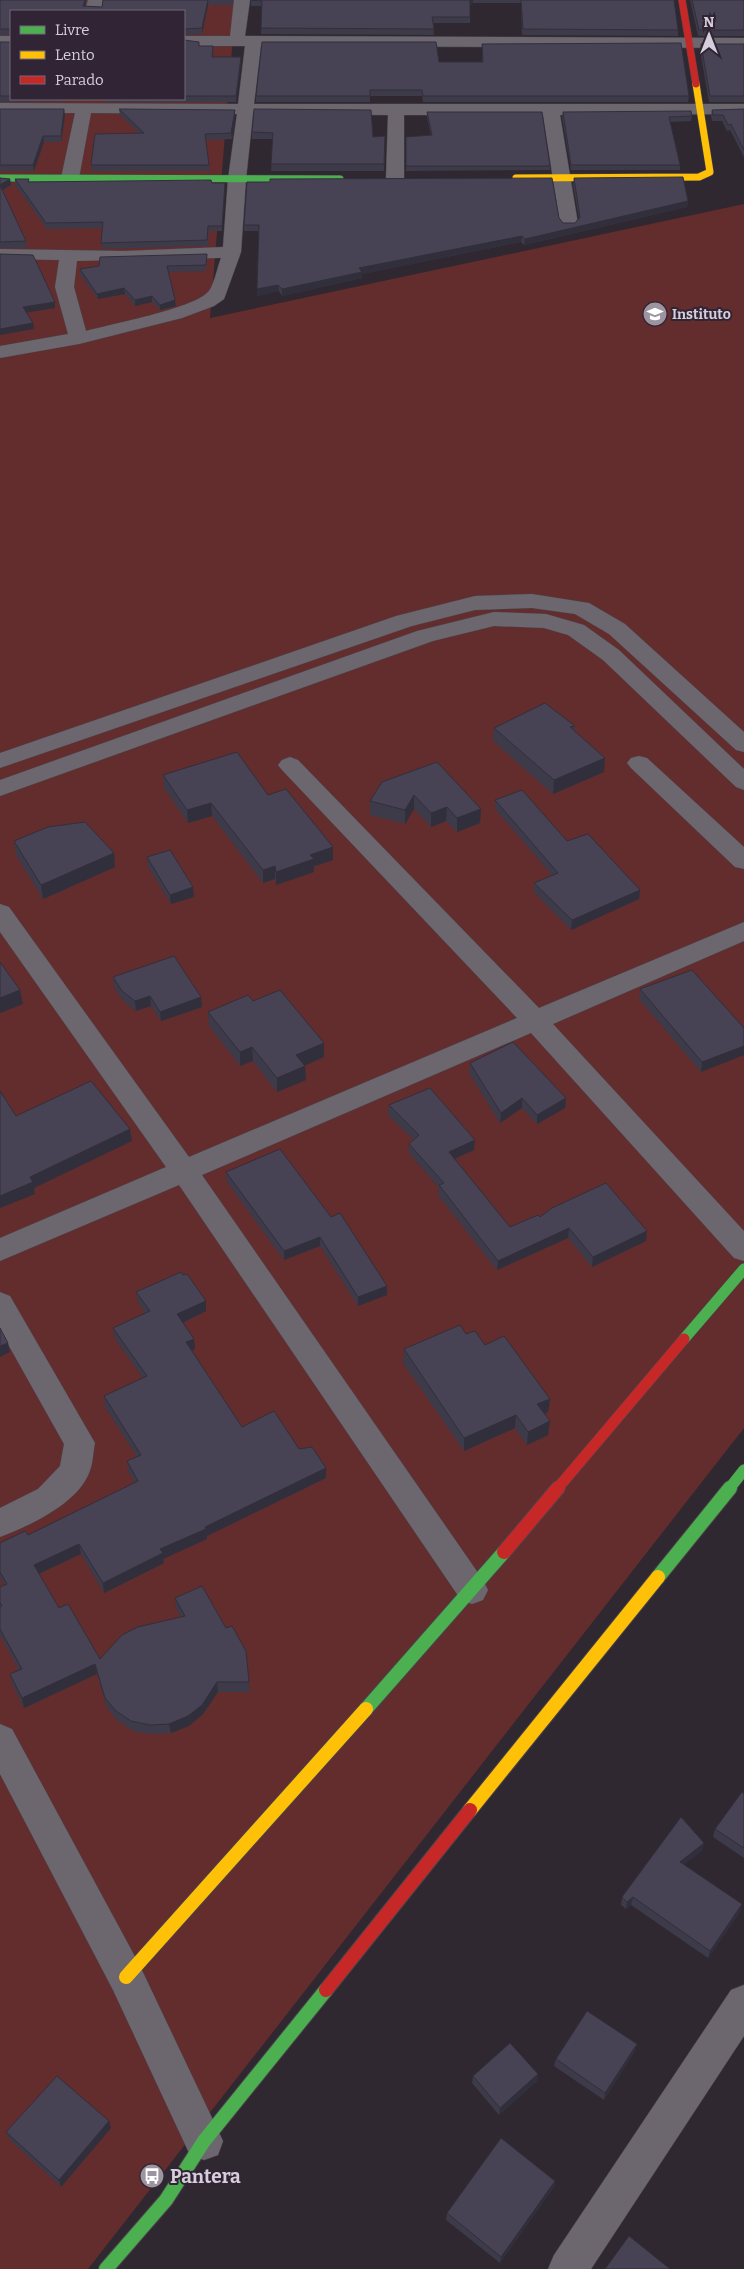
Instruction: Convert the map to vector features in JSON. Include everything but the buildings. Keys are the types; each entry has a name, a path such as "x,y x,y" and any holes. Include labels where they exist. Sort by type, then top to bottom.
{"street":[{"path":"0,352 79,338 175,314 207,302 220,289 232,252 237,179 246,108 246,41 242,0"},
{"path":"503,178 699,177 708,175 710,172 682,0"},
{"path":"185,41 744,43"},
{"path":"0,108 744,109"},
{"path":"70,178 84,109"},
{"path":"393,179 396,110"},
{"path":"551,110 569,224"},
{"path":"0,178 353,179"},
{"path":"0,254 70,255 232,252"},
{"path":"70,255 64,271 64,292 79,338"},
{"path":"0,761 404,621 475,603 532,601 581,608 617,629 744,745"},
{"path":"0,788 425,636 494,618 546,621 576,630 611,655 744,782"},
{"path":"639,763 744,861"},
{"path":"290,764 535,1021 744,1250"},
{"path":"0,913 186,1172 472,1590"},
{"path":"0,1250 186,1172 744,931"},
{"path":"126,1977 472,1590 744,1269"},
{"path":"0,1304 80,1443 74,1472 49,1498 0,1523"},
{"path":"119,2265 166,2200 204,2141 744,1470"},
{"path":"0,1740 126,1977 204,2141"},
{"path":"568,2269 744,2003"}],"shaded area":[{"path":"0,0 236,0 210,318 744,204 744,1428 88,2269 0,2269"}],"traffic: fast":[{"path":"0,178 340,179"},
{"path":"684,1339 744,1269"},
{"path":"658,1577 744,1470"},
{"path":"366,1709 504,1552"},
{"path":"106,2269 166,2200 204,2141 326,1990"}],"traffic: slow":[{"path":"516,178 699,177 710,172 696,84"},
{"path":"470,1810 658,1577"},
{"path":"126,1977 366,1709"}],"traffic: jam":[{"path":"682,0 696,84"},
{"path":"504,1552 684,1339"},
{"path":"326,1990 470,1810"}],"place":[{"name":"Instituto","path":"655,314"},
{"name":"Pantera","path":"152,2176"}]}
